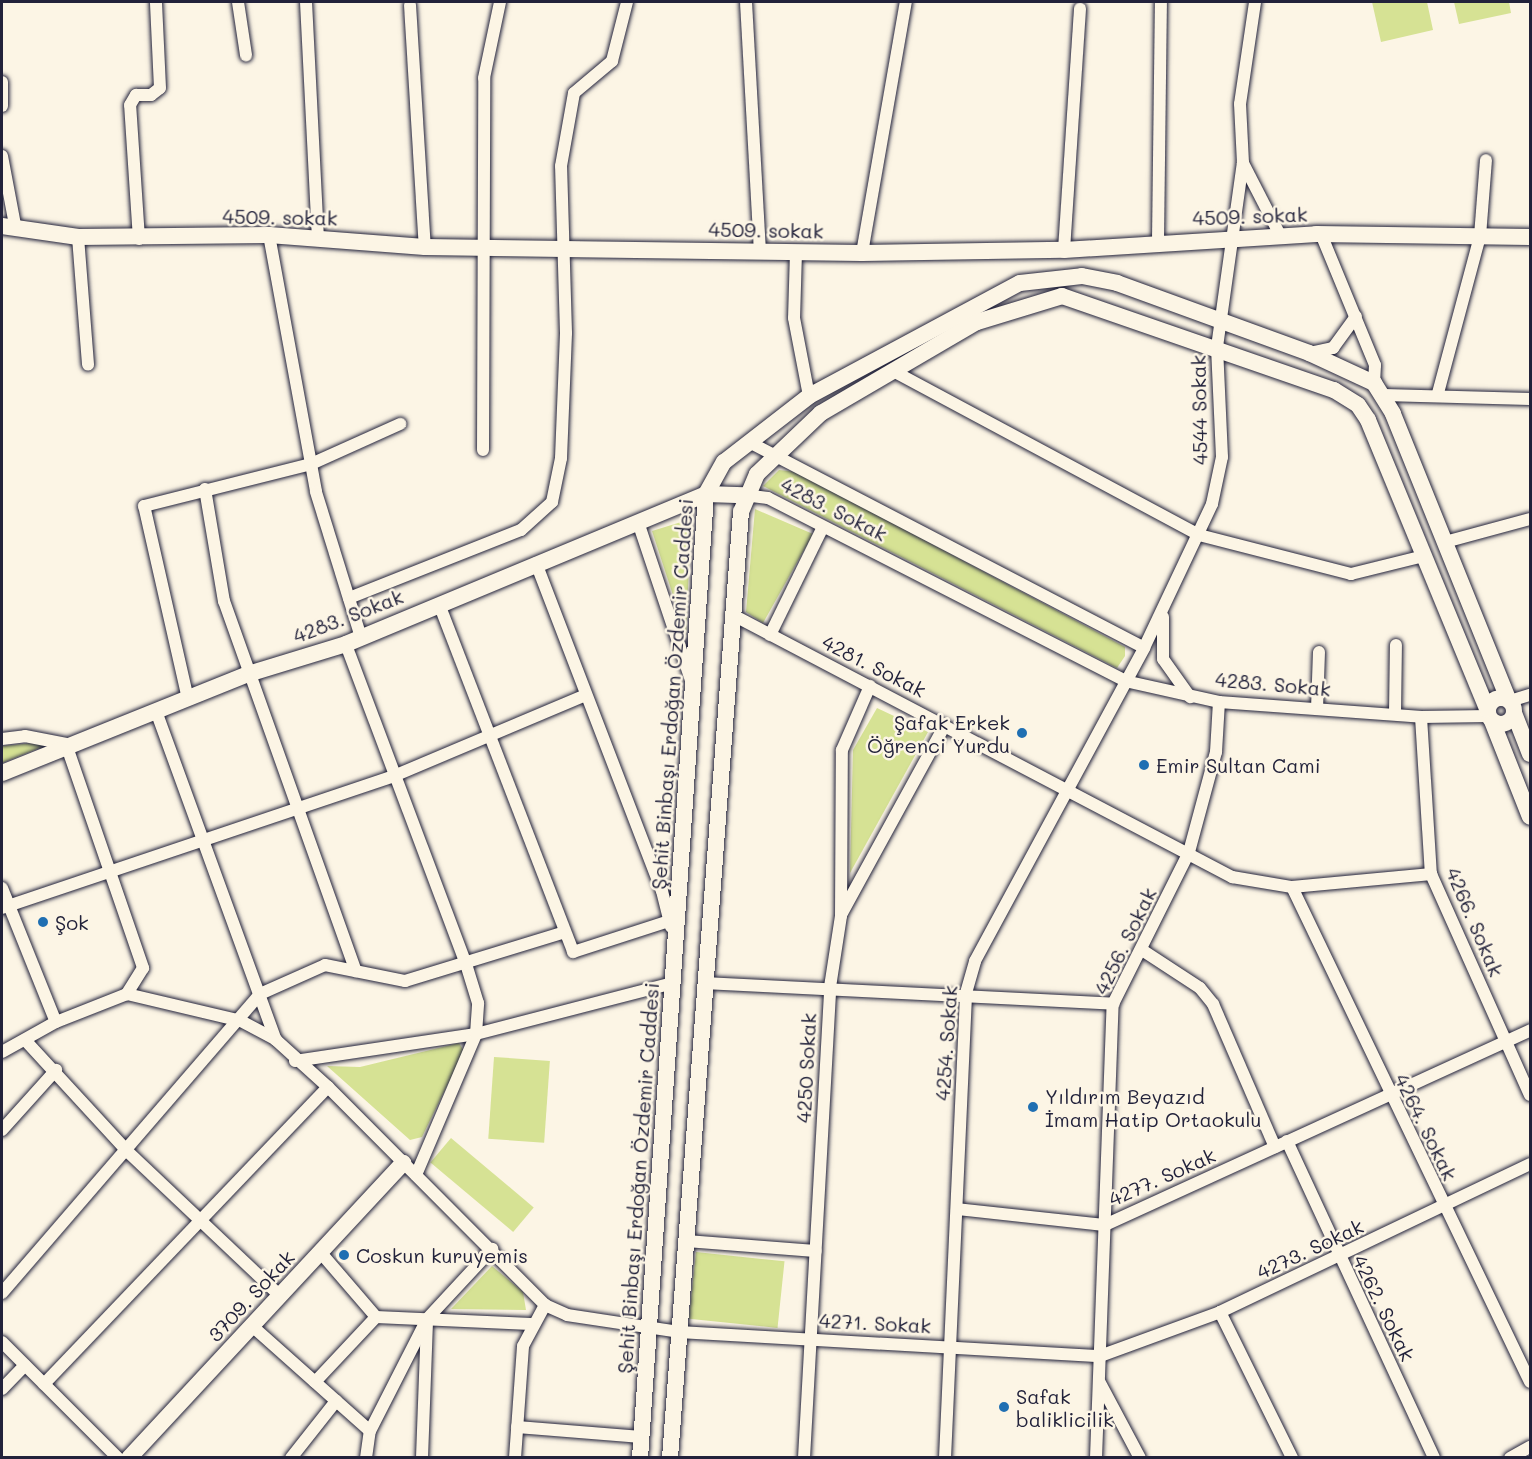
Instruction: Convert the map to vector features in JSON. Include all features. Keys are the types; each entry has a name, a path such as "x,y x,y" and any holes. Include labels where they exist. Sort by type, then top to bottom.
{"main road":[{"name":"4509. sokak","path":"8,225 78,237 139,239 269,235 425,247 862,253 1064,250 1158,241 1321,234 1530,237"},
{"name":"Şehit Binbaşı Erdoğan Özdemir Caddesi","path":"640,1458 706,494 724,462 809,396 977,303 1030,281 1082,276 1221,319 1309,353 1379,389"},
{"path":"670,1458 744,495 777,454 821,413 895,372 977,322 1032,301 1062,296 1217,347 1334,390 1358,405 1424,556 1530,817"},
{"path":"1379,389 1445,542 1530,754"},
{"name":"4283. Sokak","path":"2,773 66,744 189,699 248,674 353,640 706,494 744,495"},
{"path":"1489,715 1495,698 1511,706"},
{"name":"3709. Sokak","path":"129,1458 278,1294 321,1253 403,1163"}],"street":[{"path":"139,239 130,105 136,95 151,95 160,88 156,2"},
{"path":"238,2 246,56"},
{"path":"306,2 318,237"},
{"path":"483,450 484,78 500,2"},
{"path":"349,598 521,530 552,502 562,436 567,249 561,166 574,93 612,61 627,2"},
{"path":"746,2 760,250"},
{"path":"862,253 906,2"},
{"path":"1158,241 1161,2"},
{"path":"1255,2 1240,104 1243,163 1280,235"},
{"path":"410,5 425,247"},
{"path":"1064,250 1080,9"},
{"path":"2,82 2,106"},
{"path":"2,156 8,225"},
{"path":"1438,393 1480,236 1486,160"},
{"name":"4544 Sokak","path":"1164,607 1199,535 1222,456 1217,347 1230,238 1243,163"},
{"path":"1321,234 1375,365 1379,389 1530,399"},
{"path":"269,235 311,464 349,598 353,640 394,776 466,964 478,1003 476,1034 416,1175"},
{"path":"78,237 88,365"},
{"path":"796,252 794,318 809,396"},
{"path":"1309,353 1333,348 1356,316"},
{"path":"895,372 1199,535 1352,574 1424,556"},
{"path":"189,699 144,506 311,464 400,424"},
{"path":"749,442 777,454 1144,648"},
{"path":"205,489 224,601 248,674 299,808 356,971"},
{"name":"4283. Sokak","path":"744,495 768,498 1125,681 1219,702 1395,713 1421,717 1489,715"},
{"path":"1445,542 1530,519"},
{"path":"638,522 693,686"},
{"path":"770,635 823,527"},
{"path":"536,563 669,921 675,948"},
{"path":"439,604 486,738 562,933 573,952 669,921"},
{"path":"1164,607 1164,659 1190,697"},
{"name":"4254. Sokak","path":"945,1458 966,993 975,961 1164,607"},
{"name":"4281. Sokak","path":"733,615 1189,852 1232,877 1292,887 1431,874"},
{"path":"1395,713 1396,645"},
{"path":"1317,709 1319,652"},
{"name":"4250 Sokak","path":"804,1458 830,987 841,916 842,750 870,686"},
{"path":"5,906 394,776 586,695"},
{"path":"1511,706 1530,695"},
{"path":"1511,706 1530,701"},
{"name":"4256. Sokak","path":"1096,1458 1113,1004 1189,852 1216,752 1219,702"},
{"path":"156,711 207,839 276,1040"},
{"name":"4266. Sokak","path":"1421,717 1431,874 1530,1095"},
{"path":"841,916 945,725"},
{"path":"2,739 25,736 66,744 108,872 143,968 127,994"},
{"name":"4264. Sokak","path":"1292,887 1387,1092 1530,1382"},
{"path":"2,888 5,906 56,1022"},
{"path":"2,1293 241,1021 261,994 325,965 405,981 562,933"},
{"name":"4262. Sokak","path":"1142,950 1200,988 1213,1004 1339,1258 1434,1458"},
{"path":"295,1061 476,1034 673,983"},
{"path":"705,983 966,993 1113,1004"},
{"path":"2,1052 56,1022 127,994 241,1021 276,1040 295,1061 328,1087 492,1249 545,1305 531,1324 523,1346 514,1458"},
{"name":"4277. Sokak","path":"1105,1225 1281,1144 1387,1092 1530,1030"},
{"path":"25,1040 56,1070 127,1151 278,1294"},
{"path":"2,1130 56,1070"},
{"path":"44,1384 328,1087"},
{"name":"4273. Sokak","path":"1100,1356 1220,1312 1339,1258 1530,1164"},
{"path":"957,1209 1105,1225"},
{"path":"686,1241 816,1251"},
{"path":"366,1458 370,1431 427,1319 492,1249"},
{"path":"321,1253 376,1317 531,1324"},
{"name":"4271. Sokak","path":"545,1305 567,1315 679,1332 1100,1356"},
{"path":"1220,1312 1292,1458"},
{"path":"315,1382 376,1317"},
{"path":"422,1458 427,1319"},
{"path":"251,1325 370,1431"},
{"path":"2,1342 118,1458"},
{"path":"2,1389 24,1365"},
{"path":"1099,1380 1140,1458"},
{"path":"291,1458 336,1401"},
{"path":"517,1427 642,1437"},
{"path":"1510,1458 1530,1448"}],"green space":[{"path":"1372,2 1427,2 1433,30 1381,42"},
{"path":"1454,2 1509,2 1511,13 1459,24"},
{"path":"779,470 797,472 1125,647 1125,656 1117,668 763,486"},
{"path":"755,509 813,534 763,623 746,612"},
{"path":"691,519 686,635 652,531"},
{"path":"877,708 928,732 850,873 853,750"},
{"path":"33,743 47,745 2,763 2,746"},
{"path":"459,1043 464,1051 422,1137 410,1140 327,1066 360,1067"},
{"path":"494,1057 550,1061 544,1143 488,1139"},
{"path":"451,1138 534,1207 513,1232 430,1163"},
{"path":"696,1252 785,1261 778,1328 689,1319"},
{"path":"492,1266 523,1292 526,1310 451,1309"}],"place":[{"name":"Şafak Erkek Öğrenci Yurdu","path":"1022,733"},
{"name":"Emir Sultan Cami","path":"1144,765"},
{"name":"Şok","path":"43,922"},
{"name":"Yıldırım Beyazıd İmam Hatip Ortaokulu","path":"1033,1107"},
{"name":"Coskun kuruyemis","path":"344,1255"},
{"name":"Safak baliklicilik","path":"1004,1407"}]}
